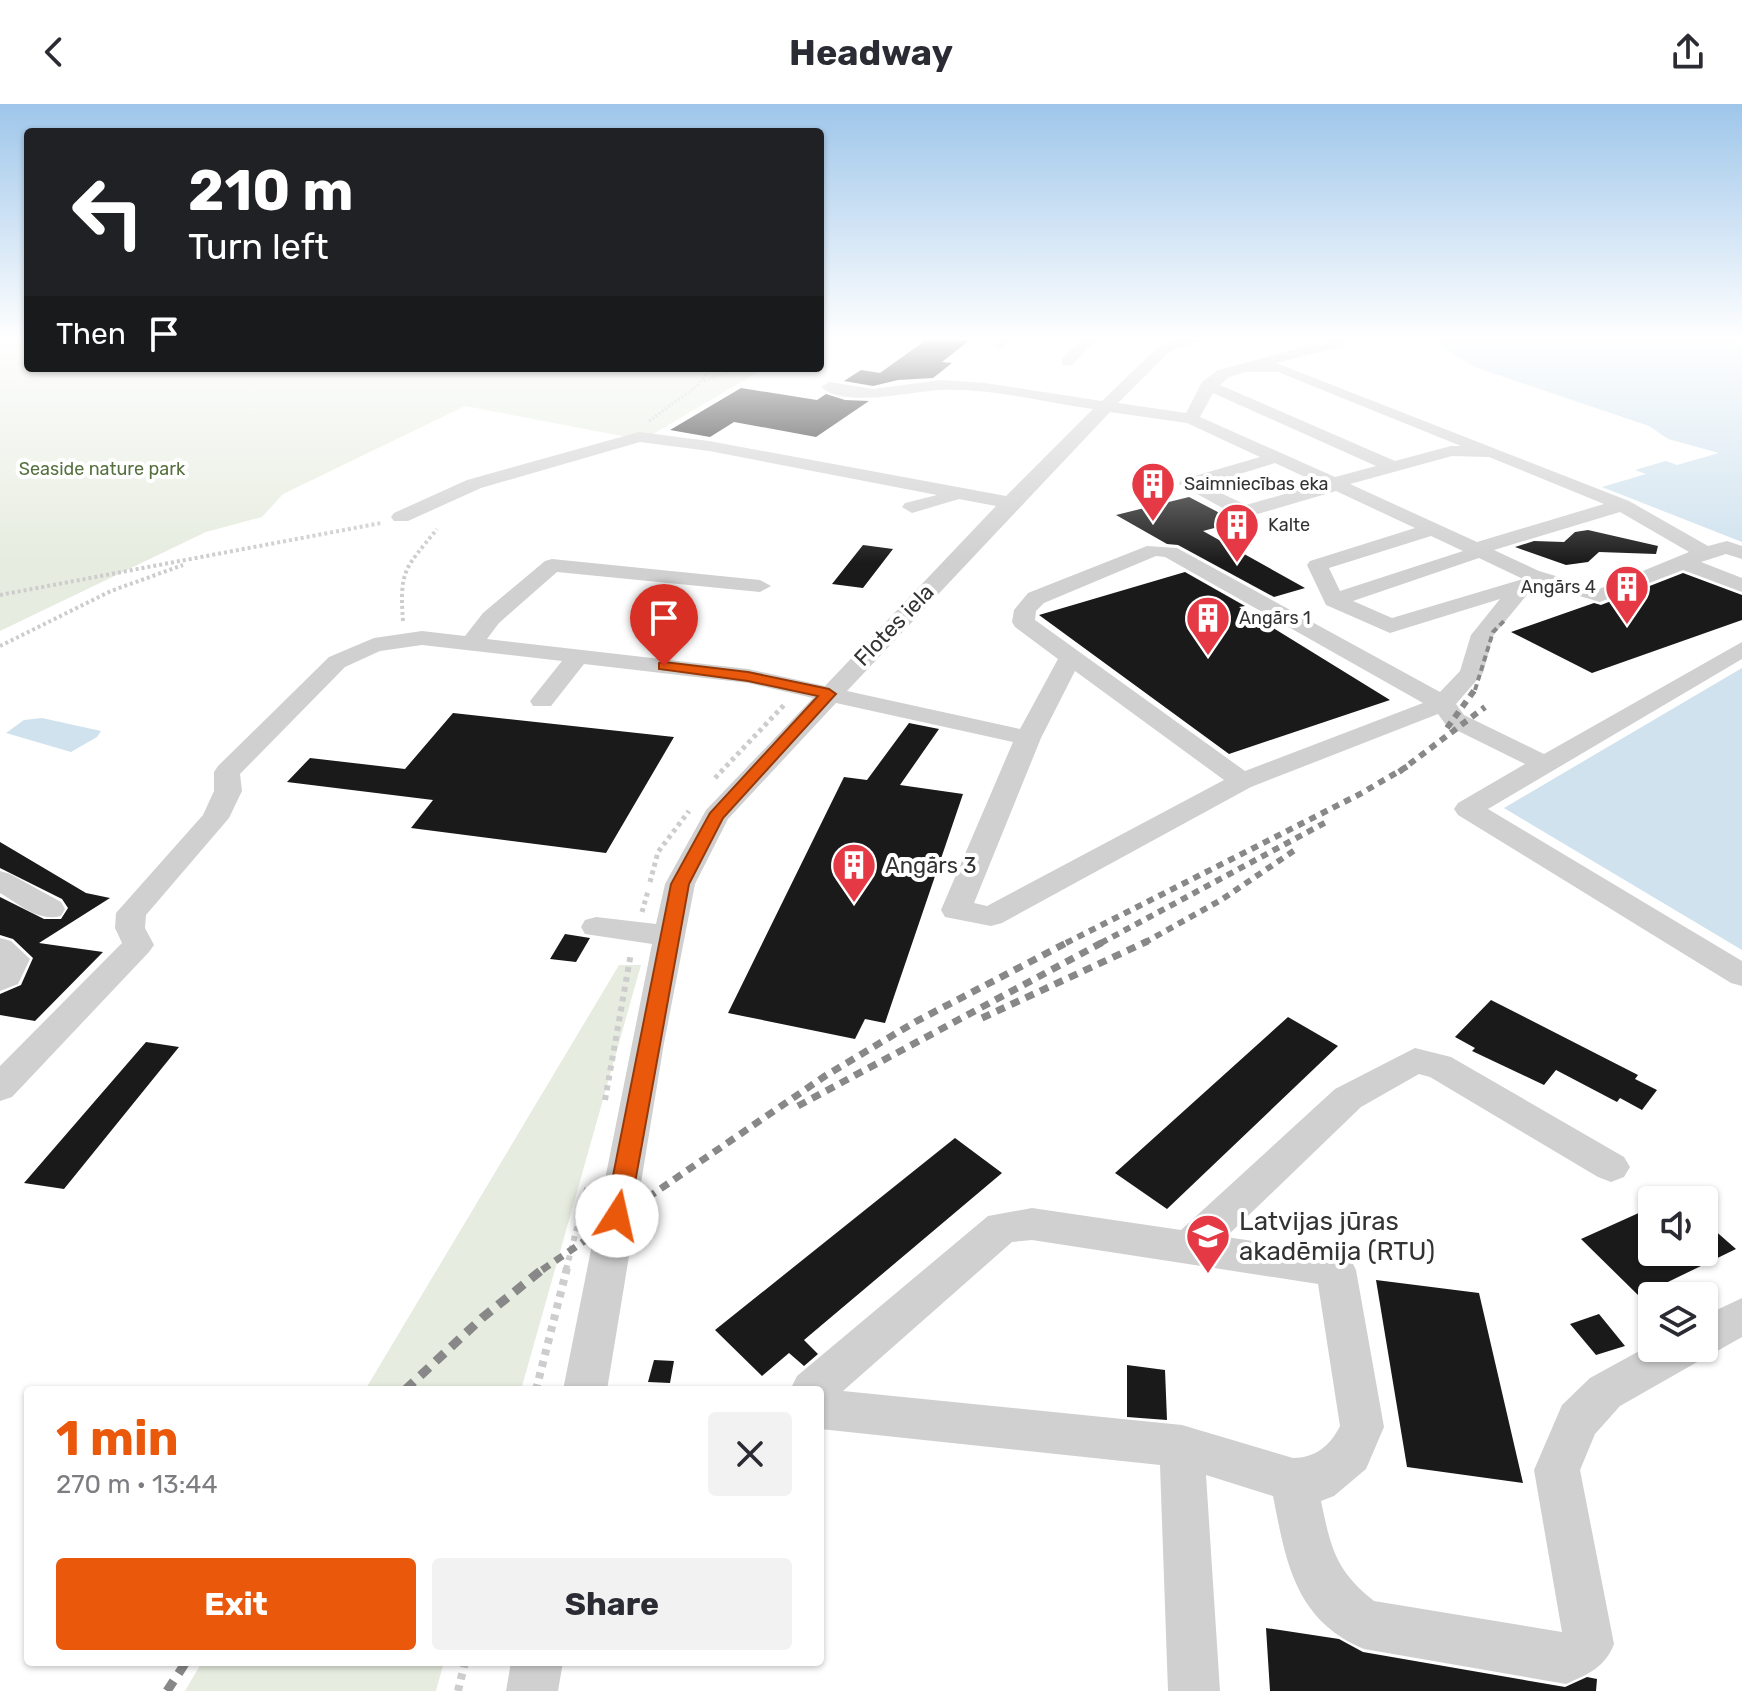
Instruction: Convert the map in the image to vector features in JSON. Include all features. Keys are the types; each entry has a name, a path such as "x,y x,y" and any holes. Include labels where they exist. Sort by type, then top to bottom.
{"street":[{"name":"Flotes iela","path":"586,1386 680,884 716,816 1010,503 1098,414"},
{"path":"1156,414 1191,419 1277,457 1476,549 1527,581 1600,596 1705,553 1727,547 1742,553"},
{"path":"1191,419 1193,414"},
{"path":"1274,414 1392,466"},
{"path":"1396,414 1622,505 1705,553"},
{"path":"401,517 474,484 639,437 709,446 1010,503"},
{"path":"1277,457 1188,484 1244,512 1451,451 1492,452"},
{"path":"912,507 958,492"},
{"path":"1334,600 1469,556 1476,549 1622,505"},
{"path":"1433,529 1317,565 1334,600 1390,626 1527,581"},
{"path":"1242,781 1023,622 1025,610 1036,598 1154,550 1170,552 1443,704 1455,720 1545,764"},
{"path":"1682,562 1742,586"},
{"path":"472,642 491,618 552,565 760,586"},
{"path":"1071,657 1028,738 956,910 991,916 1242,781 1443,704 1471,673 1482,635 1527,581"},
{"path":"0,1088 138,945 130,928 131,913 215,818 228,791 227,772 337,662 374,645 422,638 472,642 748,676 1028,738"},
{"path":"1742,649 1468,809 1742,975"},
{"path":"542,701 579,655"},
{"path":"0,880 50,909"},
{"path":"596,927 669,936"},
{"path":"0,948 14,959 7,976 0,980"},
{"path":"1189,1247 1348,1098 1415,1061 1439,1066 1611,1167"},
{"path":"817,1386 1002,1227 1032,1224 1336,1270 1362,1427 1350,1454 1318,1480 1293,1480 1182,1446 824,1409"},
{"path":"1718,1329 1742,1316"},
{"path":"1293,1480 1310,1563 1333,1600 1364,1624 1566,1658 1589,1644 1557,1470 1578,1420 1605,1392 1659,1362"},
{"path":"1182,1446 1194,1691"},
{"path":"532,1691 536,1666"}],"path":[{"path":"648,422 659,414"},
{"path":"0,595 371,526 401,517"},
{"path":"398,641 404,610 401,595 405,569 437,529"},
{"path":"0,646 111,591 199,559"},
{"path":"709,785 802,688"},
{"path":"603,1115 615,1030 635,932 658,852 693,806"},
{"path":"537,1386 591,1173"},
{"path":"458,1691 464,1666"}],"green space":[{"name":"Seaside nature park","path":"0,414 448,414 283,494 262,517 206,532 0,631"},
{"path":"507,414 687,414 643,440"},
{"path":"619,965 641,965 522,1386 367,1386"},
{"path":"200,1666 443,1666 436,1691 185,1691"}],"water":[{"path":"1614,414 1742,414 1742,542 1602,487 1646,474 1635,470 1666,461 1677,465 1719,453 1668,439 1649,426"},
{"path":"1742,668 1742,950 1504,808"},
{"path":"42,718 101,731 97,737 71,752 6,733 24,720"}],"building":[{"path":"697,414 850,414 816,437 734,422 710,437 670,430"},
{"path":"1189,497 1237,522 1203,531 1305,588 1274,597 1116,515"},
{"path":"1588,530 1658,546 1656,554 1599,552 1588,562 1566,565 1515,547 1534,541 1564,542 1575,532"},
{"path":"863,545 893,549 863,588 832,584"},
{"name":"Angārs 1","path":"1185,572 1245,606 1239,607 1390,700 1229,754 1039,615"},
{"name":"Angārs 4","path":"1683,573 1742,595 1742,620 1592,673 1511,632 1594,603 1601,605"},
{"path":"453,713 674,737 606,853 411,828 433,800 287,782 310,758 405,769"},
{"name":"Angārs 3","path":"909,723 939,729 900,785 963,794 885,1023 865,1019 855,1039 728,1013 844,777 867,780"},
{"path":"0,842 86,893 110,898 39,943 103,952 35,1021 0,1015 0,994 21,985 33,958 13,939 0,935 0,897 44,919 61,919 68,908 62,899 0,868"},
{"path":"565,934 590,938 576,962 550,959"},
{"path":"1491,1000 1638,1075 1635,1079 1657,1090 1642,1110 1620,1098 1617,1102 1556,1070 1544,1085 1472,1051 1475,1048 1455,1037"},
{"path":"1288,1017 1338,1046 1167,1209 1115,1173"},
{"path":"146,1042 179,1047 64,1189 24,1183"},
{"path":"955,1138 1002,1173 804,1340 818,1354 804,1366 789,1353 762,1376 715,1330"},
{"path":"1638,1213 1638,1266 1701,1266 1668,1282 1638,1282 1638,1295 1581,1239"},
{"path":"1718,1233 1736,1249 1718,1258"},
{"path":"1376,1280 1479,1293 1523,1483 1407,1467"},
{"path":"1599,1314 1625,1346 1596,1355 1570,1324"},
{"path":"654,1360 674,1361 670,1383 648,1382"},
{"path":"1127,1365 1165,1370 1167,1420 1127,1417"},
{"path":"1266,1628 1339,1639 1363,1652 1565,1687 1587,1677 1597,1679 1596,1691 1270,1691"}],"railway":[{"path":"1475,689 1493,632 1505,620"},
{"path":"1447,728 1475,689"},
{"path":"1403,769 1485,707"},
{"path":"1403,769 1408,766"},
{"path":"1066,943 1360,794 1403,769"},
{"path":"1399,772 1403,769"},
{"path":"1101,943 1330,820"},
{"path":"1146,942 1221,900 1295,850"},
{"path":"542,1270 825,1076 915,1022 1070,941"},
{"path":"798,1106 1105,941"},
{"path":"982,1018 1146,942"},
{"path":"409,1386 482,1318 544,1268"},
{"path":"167,1691 183,1666"}],"place":[{"name":"Saimniecības eka","path":"1153,523"},
{"name":"Kalte","path":"1237,564"},
{"name":"Angārs 4","path":"1627,626"},
{"name":"Angārs 1","path":"1208,657"},
{"name":"Angārs 3","path":"854,904"},
{"name":"Latvijas jūras akadēmija (RTU)","path":"1208,1275"}],"route":[{"path":"617,1216 647,1043 680,884 716,816 829,694 748,676 664,666"}]}
